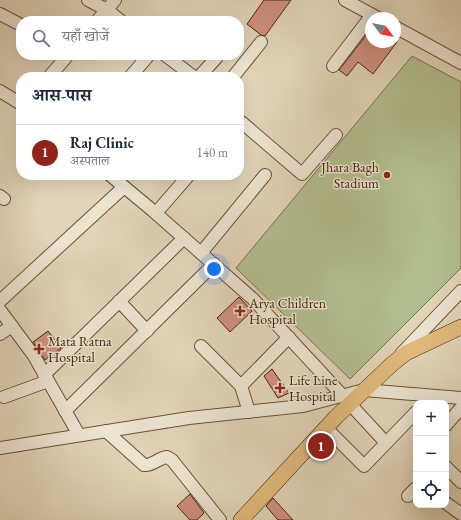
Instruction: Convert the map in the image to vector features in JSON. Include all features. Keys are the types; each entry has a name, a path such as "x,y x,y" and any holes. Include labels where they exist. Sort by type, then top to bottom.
{"main road":[{"path":"241,520 326,428 346,400 364,390 406,353 461,327"},
{"path":"406,353 461,338"},
{"path":"231,520 314,434 336,416"}],"street":[{"path":"88,0 107,10 115,16"},
{"path":"102,16 115,0"},
{"path":"345,0 368,12"},
{"path":"0,14 16,22"},
{"path":"332,66 365,28"},
{"path":"401,30 461,63"},
{"path":"237,72 261,42"},
{"path":"53,72 64,60"},
{"path":"134,72 145,60"},
{"path":"172,60 187,72"},
{"path":"204,72 214,60"},
{"path":"0,91 16,101"},
{"path":"244,124 302,174 336,134"},
{"path":"201,253 265,175"},
{"path":"116,180 253,299 386,443"},
{"path":"156,213 186,180"},
{"path":"0,301 124,187"},
{"path":"4,397 46,378 119,301 184,238"},
{"path":"65,411 214,264"},
{"path":"392,364 461,291"},
{"path":"119,301 147,331"},
{"path":"0,310 34,356 79,435"},
{"path":"0,334 12,326"},
{"path":"241,386 288,337"},
{"path":"201,346 241,386 249,412"},
{"path":"364,390 428,399 461,398"},
{"path":"0,448 189,418 346,400"},
{"path":"449,422 461,408"},
{"path":"326,428 364,466 413,415"},
{"path":"106,431 144,466 150,466 162,457 167,457 172,460 220,520"},
{"path":"449,470 461,482"},
{"path":"449,505 461,514"}],"green space":[{"name":"Jhara Bagh Stadium","path":"412,56 461,82 461,268 350,379 236,268"}],"building":[{"path":"264,0 291,0 265,36 261,35 247,24"},
{"path":"365,37 365,48 392,48 373,74 358,62 347,76 339,70"},
{"path":"239,297 252,311 230,332 217,318"},
{"path":"48,331 61,348 45,360 33,342"},
{"path":"272,369 289,393 278,398 264,376"},
{"path":"327,440 330,445 320,453 318,450"},
{"path":"190,494 204,513 197,520 190,520 177,506"},
{"path":"273,498 293,520 278,520 266,506"}],"place":[{"name":"Jhara Bagh Stadium","path":"387,175"},
{"name":"Arya Children Hospital","path":"240,311"},
{"name":"Mata Ratna Hospital","path":"39,349"},
{"name":"Life Line Hospital","path":"280,388"},
{"name":"Raj Clinic","path":"321,446"}]}
